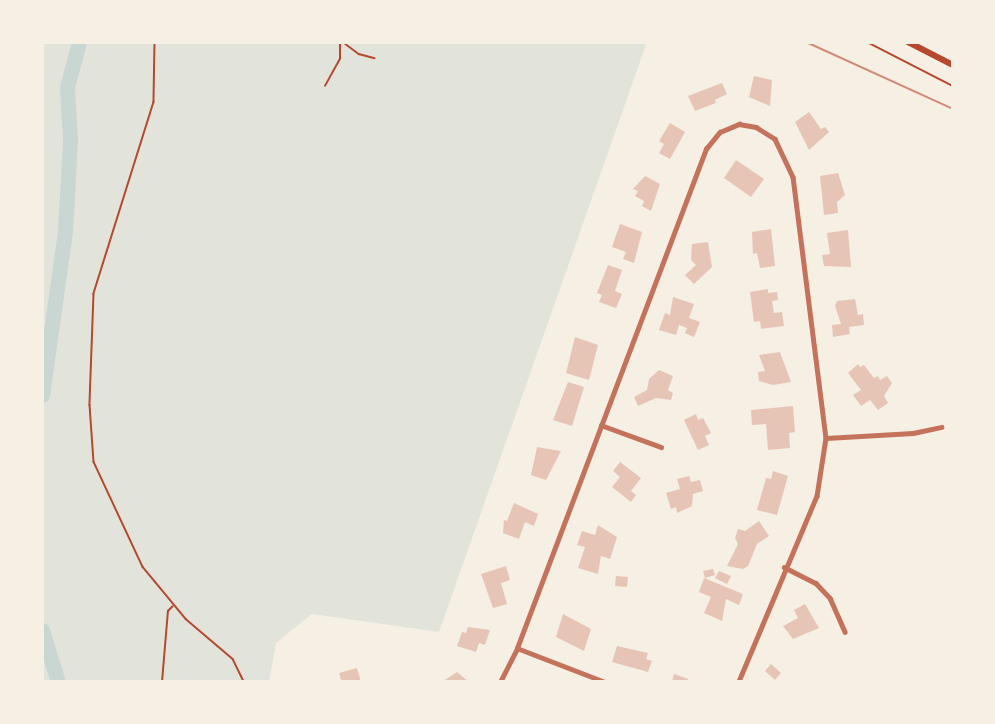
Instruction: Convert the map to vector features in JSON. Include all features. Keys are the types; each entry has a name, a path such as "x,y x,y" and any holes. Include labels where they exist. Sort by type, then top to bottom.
{"main road":[{"path":"908,42 953,65"}],"street":[{"path":"500,682 517,648 706,149 720,132 740,124 756,127 775,139 793,177 826,438 817,496 784,567 739,682"},
{"path":"602,425 661,447"},
{"path":"826,438 914,433 942,427"},
{"path":"784,567 816,583 830,598 845,632"},
{"path":"517,648 605,682"}],"path":[{"path":"155,42 154,102 94,294 90,433 102,487 143,567 173,606 233,659 244,682"},
{"path":"325,86 340,59 342,42 359,54 374,57"},
{"path":"867,42 953,86"},
{"path":"162,682 168,611 173,606"}],"shaded area":[{"path":"42,42 647,42 439,632 312,614 276,643 269,682 42,682"}],"building":[{"path":"754,76 772,80 770,106 749,97"},
{"path":"722,83 727,94 715,100 716,103 695,111 688,96"},
{"path":"809,112 821,129 825,127 829,132 809,150 795,122"},
{"path":"670,123 685,132 670,159 659,153 664,144 659,141"},
{"path":"736,160 764,179 751,197 724,178"},
{"path":"838,173 845,195 837,202 838,213 824,215 820,176"},
{"path":"645,176 660,184 651,211 642,206 644,201 635,196 638,191 633,189"},
{"path":"620,224 642,232 634,263 623,259 626,252 612,247"},
{"path":"771,229 775,266 760,268 757,253 753,254 752,232"},
{"path":"848,230 851,267 824,266 822,255 830,254 827,233"},
{"path":"708,242 712,267 694,284 685,275 696,265 691,260 692,244"},
{"path":"608,265 622,270 615,291 622,294 616,308 599,302 602,295 597,293"},
{"path":"768,289 768,293 777,292 778,300 772,301 774,313 782,312 784,326 761,329 760,321 754,322 750,292"},
{"path":"673,297 694,304 689,318 700,322 694,337 685,333 687,328 679,325 676,335 659,330 665,313 670,315"},
{"path":"855,299 858,315 863,314 864,325 849,327 850,334 833,337 832,325 841,324 835,306 837,301"},
{"path":"575,337 598,345 589,380 566,373"},
{"path":"780,352 791,382 773,385 759,381 758,372 765,371 759,355"},
{"path":"858,364 860,367 864,365 874,378 878,376 880,380 887,376 892,383 884,396 888,403 878,410 870,400 861,406 853,395 861,390 848,373"},
{"path":"659,370 673,376 668,390 673,393 671,400 656,398 638,406 634,397 647,390 649,379"},
{"path":"568,382 584,387 572,426 553,420"},
{"path":"793,406 795,432 789,433 790,448 768,450 766,424 752,425 751,410"},
{"path":"696,414 698,420 703,418 711,433 705,436 709,445 698,450 684,420"},
{"path":"537,447 561,451 546,480 531,475"},
{"path":"620,462 641,478 631,491 636,495 631,502 612,487 620,477 613,471"},
{"path":"773,471 788,476 777,515 757,510 766,478 771,479"},
{"path":"689,476 691,482 700,480 703,491 693,494 692,506 677,513 676,507 671,509 666,493 680,489 677,479"},
{"path":"514,503 538,514 534,526 525,522 519,539 503,533 504,520 507,521"},
{"path":"759,521 769,536 757,544 748,566 743,569 727,566 738,544 735,538 738,529 745,531"},
{"path":"598,525 617,537 610,559 601,556 598,574 578,568 585,547 577,545 582,531 595,535"},
{"path":"506,566 510,580 501,583 507,604 493,608 481,574"},
{"path":"713,569 715,575 705,578 703,571"},
{"path":"719,571 731,576 727,584 715,578"},
{"path":"616,576 628,577 627,587 615,586"},
{"path":"704,578 743,594 739,605 726,599 722,621 704,613 711,597 699,592"},
{"path":"805,604 819,628 793,639 783,626 798,618 794,610"},
{"path":"563,614 591,629 584,651 556,637"},
{"path":"468,627 490,630 485,645 479,643 476,652 457,646 462,632 466,633"},
{"path":"617,646 648,653 646,659 652,661 648,672 612,662"},
{"path":"771,664 781,673 775,680 765,671"},
{"path":"357,668 361,682 336,682 341,680 339,673"},
{"path":"457,672 469,682 442,682"},
{"path":"674,674 688,679 687,682 672,682"}],"waterway":[{"path":"42,395 65,232 70,139 67,87 79,42"},
{"path":"42,630 58,682"}],"railway":[{"path":"806,42 953,109"}]}
